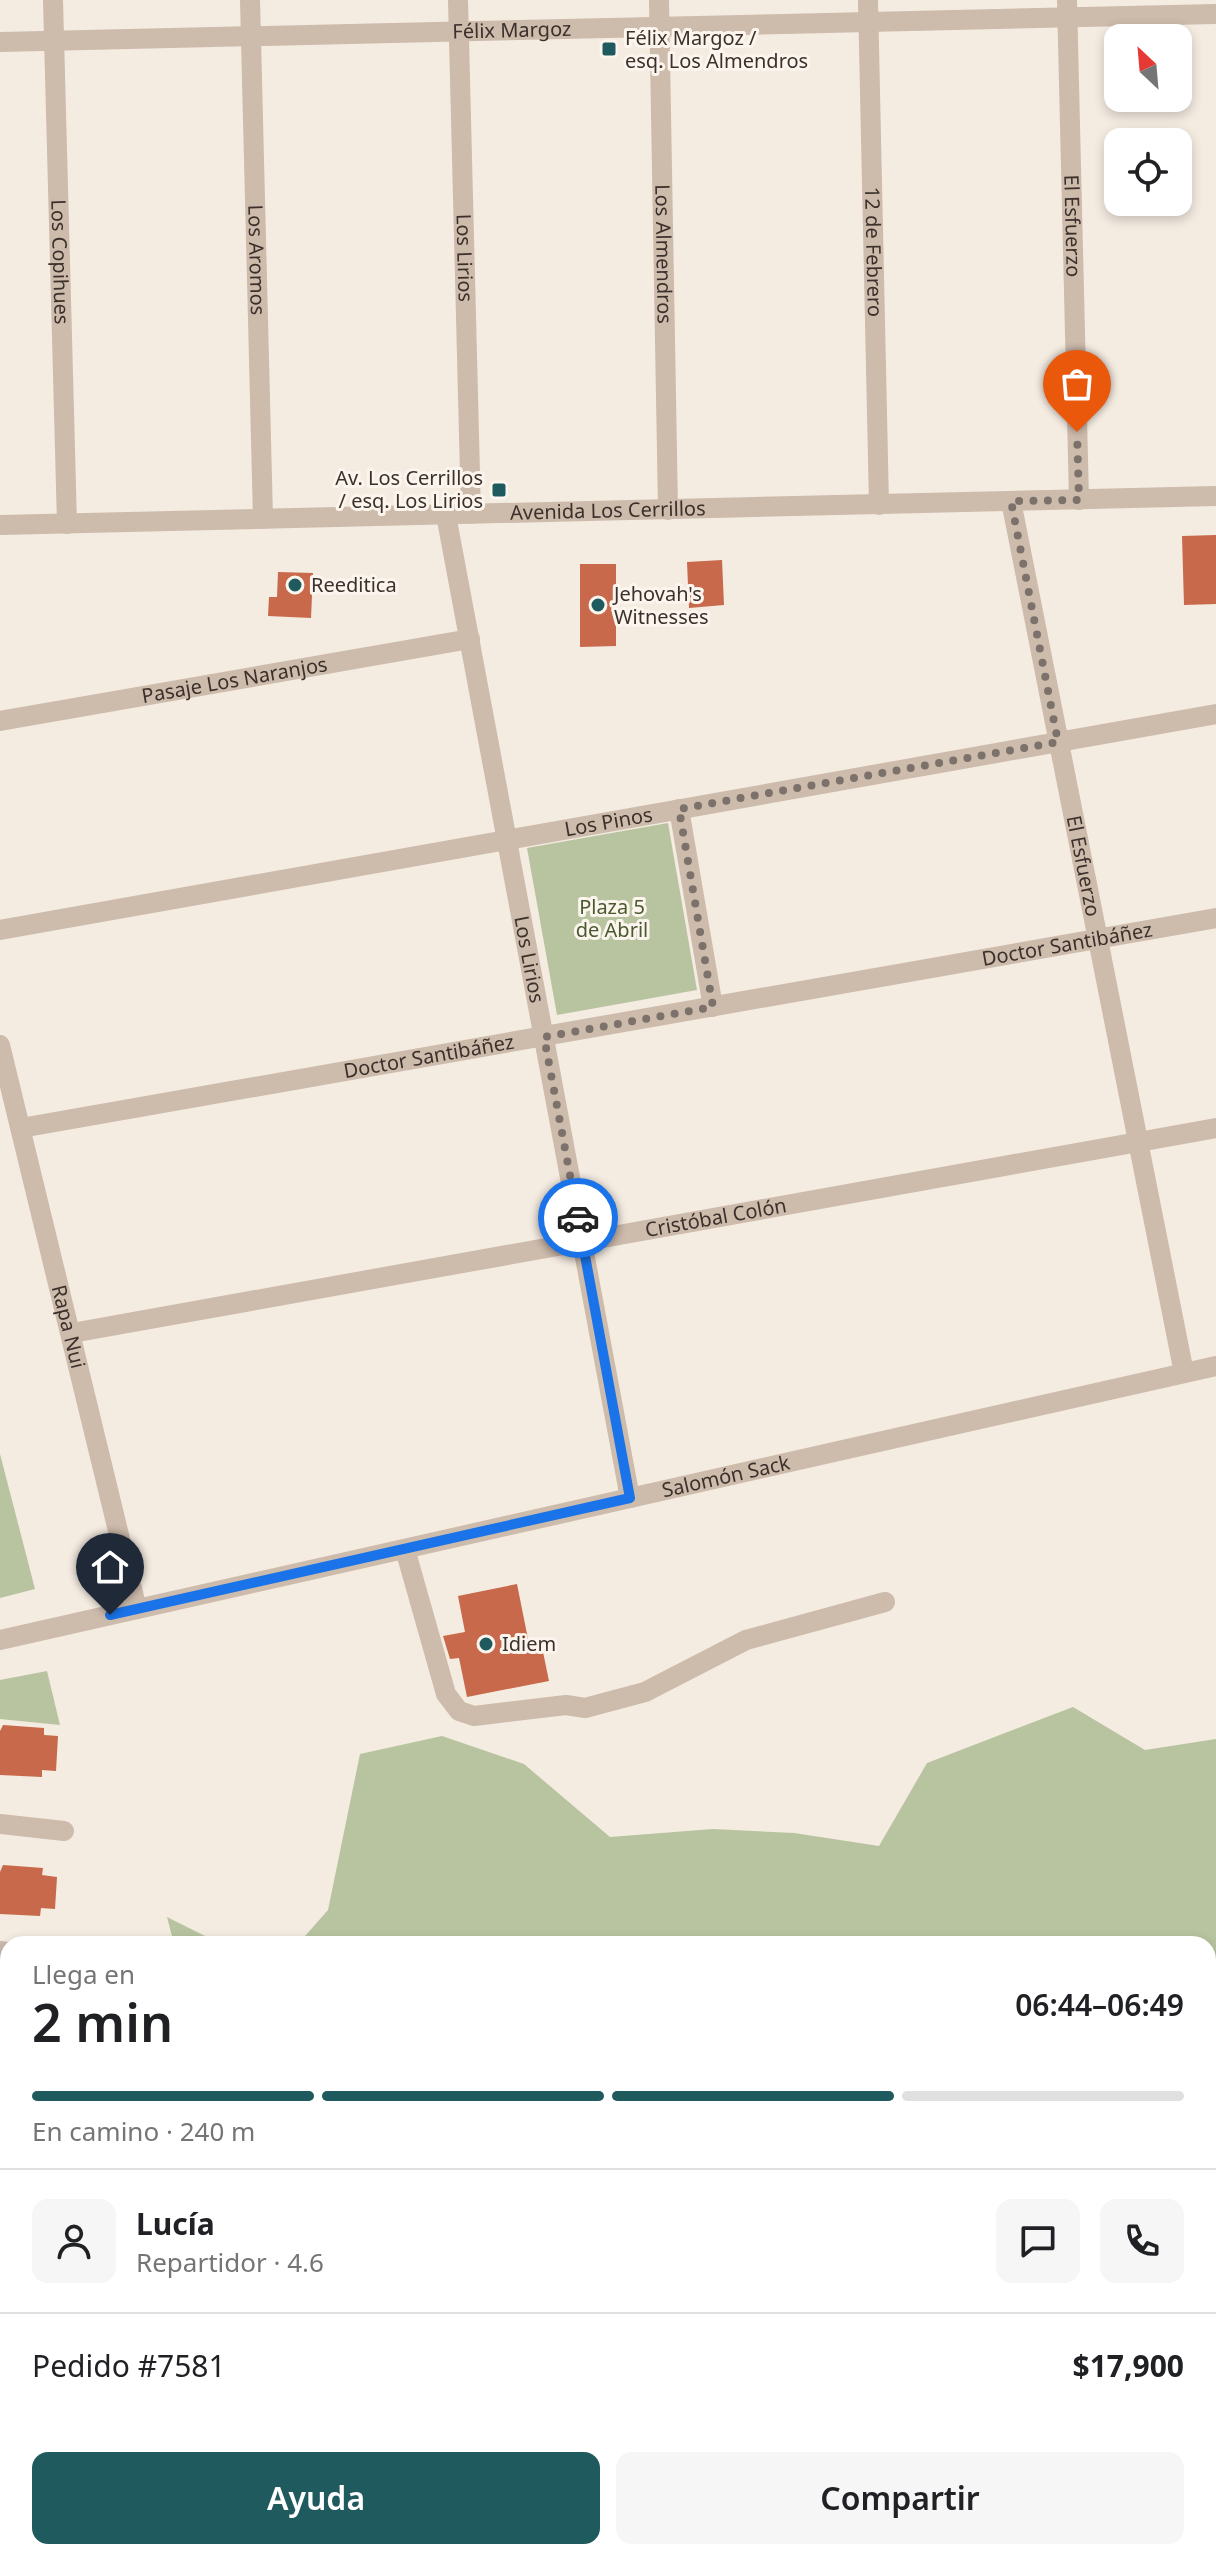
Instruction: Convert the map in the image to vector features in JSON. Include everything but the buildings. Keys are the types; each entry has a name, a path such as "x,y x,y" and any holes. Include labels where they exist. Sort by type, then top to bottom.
{"street":[{"name":"Los Copihues","path":"53,0 67,524"},
{"name":"Los Aromos","path":"250,0 263,519"},
{"name":"Los Lirios","path":"458,0 471,514"},
{"name":"Los Almendros","path":"659,0 668,510"},
{"name":"12 de Febrero","path":"868,0 879,505"},
{"name":"Félix Margoz","path":"0,42 868,22 1068,9 1216,14"},
{"name":"El Esfuerzo","path":"1068,9 1079,500"},
{"name":"Avenida Los Cerrillos","path":"0,525 1216,496"},
{"name":"El Esfuerzo","path":"1011,501 1184,1373"},
{"name":"Los Lirios","path":"446,515 630,1498"},
{"name":"Pasaje Los Naranjos","path":"0,721 470,639"},
{"name":"Los Pinos","path":"0,930 1216,714"},
{"path":"679,809 713,1007"},
{"name":"Doctor Santibáñez","path":"21,1128 1216,918"},
{"name":"Rapa Nui","path":"0,1045 137,1609"},
{"name":"Cristóbal Colón","path":"72,1333 1216,1128"},
{"name":"Salomón Sack","path":"0,1640 1216,1366"},
{"path":"405,1549 446,1694 459,1711 474,1716 566,1705 585,1708 645,1692 746,1640 885,1602"},
{"path":"0,1824 64,1831"}],"green space":[{"name":"Plaza 5 de Abril","path":"668,823 697,990 557,1015 527,848"},
{"path":"0,1454 35,1589 0,1598"},
{"path":"47,1671 60,1725 0,1719 0,1680"},
{"path":"1073,1707 1145,1750 1216,1739 1216,1936 305,1936 328,1910 360,1754 442,1736 524,1764 610,1837 713,1829 794,1833 879,1846 927,1763"},
{"path":"167,1917 205,1936 172,1936"}],"way so far":[{"path":"578,1218 544,1037 713,1007 679,809 1058,742 1011,501 1079,500 1077,432"}],"place":[{"name":"Félix Margoz / esq. Los Almendros","path":"609,49"},
{"name":"Av. Los Cerrillos / esq. Los Lirios","path":"499,490"},
{"name":"Reeditica","path":"295,585"},
{"name":"Jehovah's Witnesses","path":"598,605"},
{"name":"Idiem","path":"486,1644"}],"route":[{"path":"110,1615 630,1498 578,1218"}]}
